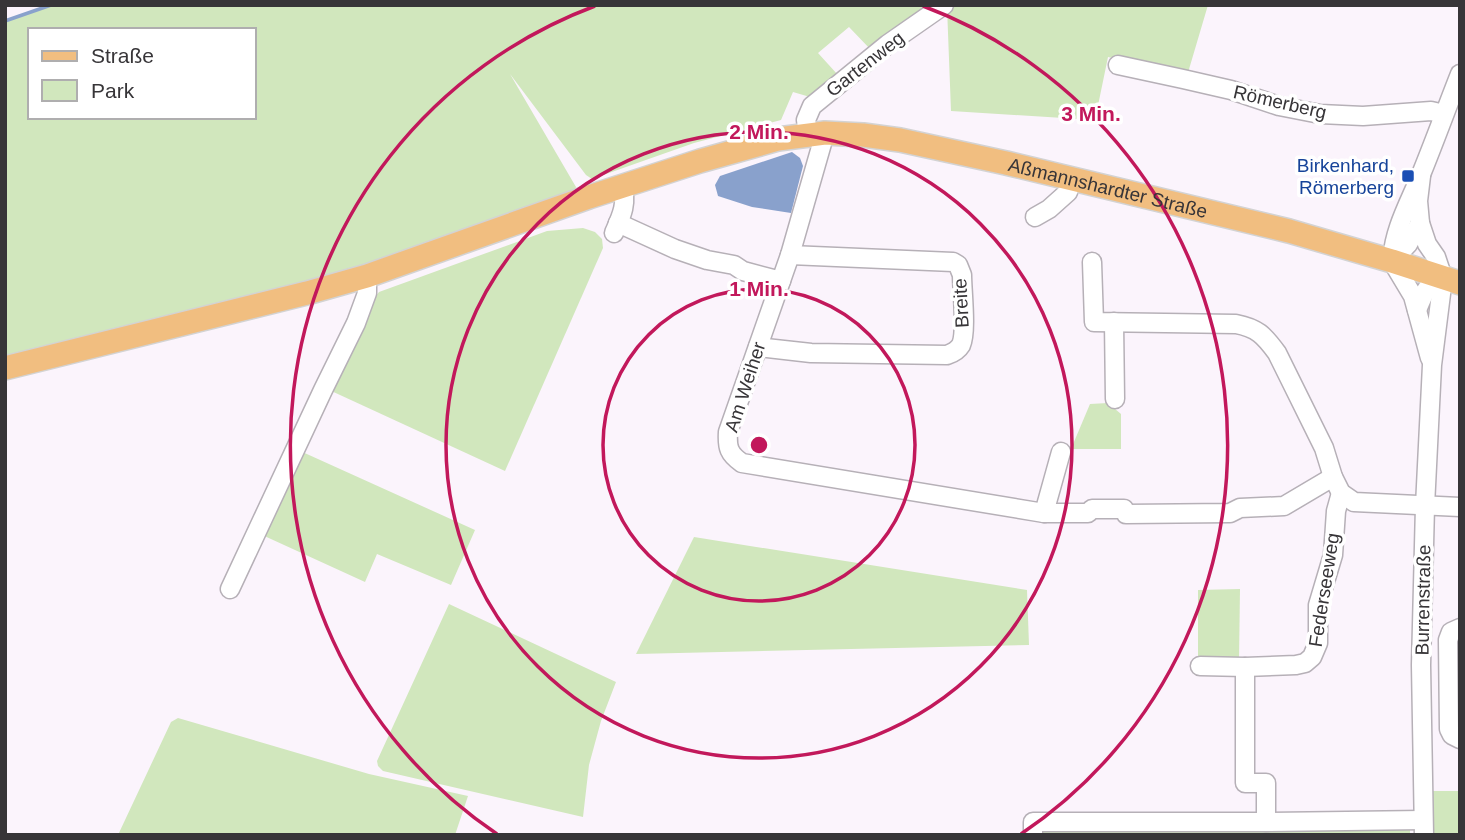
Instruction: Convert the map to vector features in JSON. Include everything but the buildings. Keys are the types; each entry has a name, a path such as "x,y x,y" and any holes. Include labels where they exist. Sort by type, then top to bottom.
{"main road":[{"name":"Aßmannshardter Straße","path":"5,369 367,276 622,186 750,146 816,133 900,140 992,160 1232,217 1452,280"}],"street":[{"name":"Gartenweg","path":"816,133 806,120 812,106 888,44 944,5"},
{"name":"Römerberg","path":"1118,65 1231,90 1279,106 1320,114 1363,116 1431,111 1444,114"},
{"path":"1392,261 1399,223 1421,176 1460,74"},
{"name":"Am Weiher","path":"816,133 790,255 728,432 727,445 731,455 742,463 1044,513 1088,513 1092,509 1124,509 1126,514 1230,513 1241,508 1284,506 1337,485"},
{"path":"1417,310 1431,283 1452,280 1427,244 1420,223 1418,201 1421,176"},
{"path":"1035,217 1068,192 1072,180"},
{"path":"622,186 624,210 616,228 707,260 734,265 743,271 781,281"},
{"path":"1392,261 1408,244 1420,223"},
{"name":"Breite","path":"758,347 832,354 947,355 960,347 964,336 962,275 958,265 953,262 790,255"},
{"path":"1092,261 1094,322 1236,324 1250,327 1267,339 1277,353 1324,449 1337,485 1354,502 1460,508"},
{"name":"Burrenstraße","path":"1392,261 1413,296 1432,365"},
{"path":"230,589 356,323 367,293 367,276"},
{"name":"Burrenstraße","path":"1424,827 1421,664 1432,365 1452,280"},
{"path":"1114,322 1115,399"},
{"path":"1044,513 1061,452"},
{"name":"Federseeweg","path":"1200,666 1296,665 1305,663 1316,651 1318,605 1333,555 1337,485"},
{"path":"1460,628 1451,632 1448,652 1449,729 1452,735 1460,739"},
{"path":"1245,667 1245,783 1266,783 1266,822"},
{"path":"1033,828 1266,822 1424,827"}],"green space":[{"path":"51,5 939,5 872,51 849,27 818,53 838,75 810,97 793,92 781,120 694,143 592,179 586,175 510,74 576,187 573,195 364,271 5,362 5,21"},
{"path":"949,5 1208,5 1187,76 1108,57 1095,120 951,111"},
{"path":"583,228 595,232 602,239 603,248 505,471 327,389 369,305 379,292 547,231"},
{"path":"1108,403 1121,414 1121,449 1071,449 1090,404"},
{"path":"298,450 475,530 451,585 377,554 365,582 260,534"},
{"path":"694,537 1027,590 1029,645 636,654"},
{"path":"1240,589 1239,660 1198,660 1198,590"},
{"path":"449,604 616,682 601,721 589,765 583,817 383,771 378,766 377,761"},
{"path":"178,718 369,774 468,796 455,835 118,835 171,722"},
{"path":"1430,791 1460,791 1460,835 1431,835"},
{"path":"1410,828 1410,835 1038,835 1041,831"}],"water":[{"path":"792,152 800,158 803,166 791,213 752,207 718,196 715,185 720,176"}],"waterway":[{"path":"5,21 51,5"}],"place":[{"name":"Birkenhard, Römerberg","path":"1408,176"}]}
